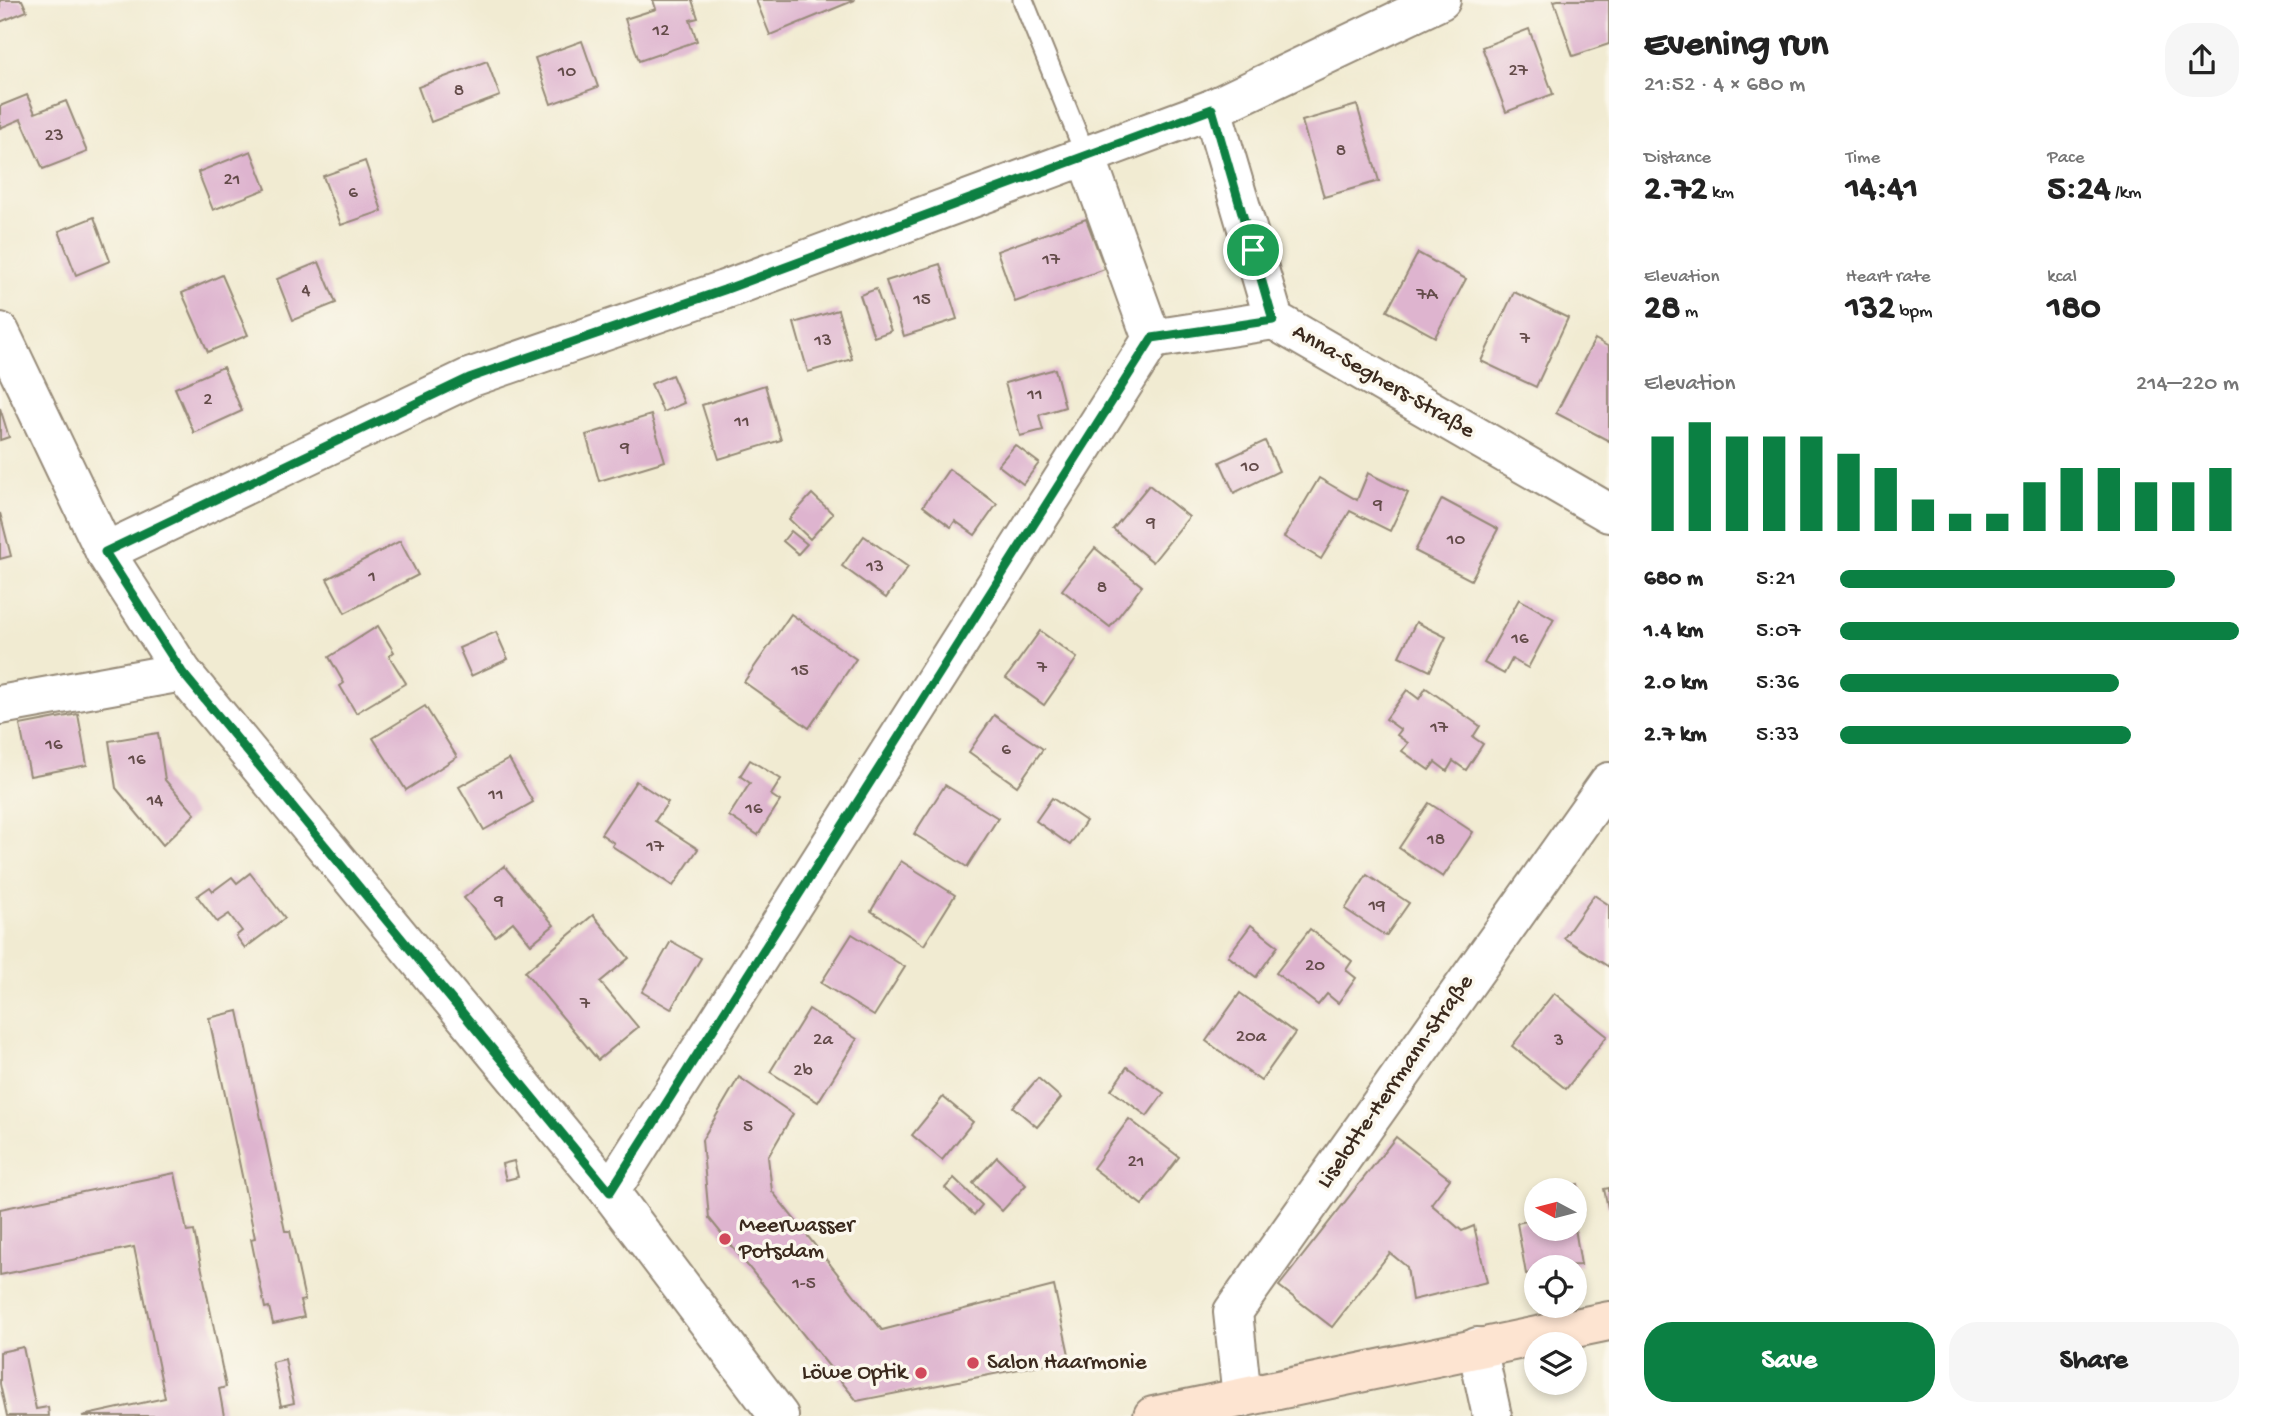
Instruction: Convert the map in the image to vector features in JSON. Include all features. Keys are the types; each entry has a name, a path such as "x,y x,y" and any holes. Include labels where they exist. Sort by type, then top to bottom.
{"main road":[{"path":"1153,1416 1609,1321"}],"street":[{"path":"105,552 469,378 724,290 1212,109 1441,0"},
{"name":"Anna-Seghers-Straße","path":"1212,109 1273,320 1609,513"},
{"path":"1086,156 1152,338"},
{"path":"610,1192 1152,338 1273,320"},
{"path":"0,332 105,552 182,672 610,1192 779,1416"},
{"path":"0,705 182,672"},
{"name":"Liselotte-Herrmann-Straße","path":"1242,1398 1233,1312 1609,782"},
{"path":"1477,1347 1492,1416"}],"lane":[{"path":"1023,0 1086,156"}],"building":[{"path":"0,0 22,0 27,11 0,22"},
{"path":"653,0 692,0 698,18 690,20 697,41 639,61 625,19 656,9"},
{"path":"756,0 855,0 770,35"},
{"path":"1609,0 1609,44 1573,56 1554,1"},
{"path":"1529,29 1553,94 1506,112 1482,47"},
{"path":"582,41 598,87 551,104 535,58"},
{"path":"487,61 500,96 431,122 418,87"},
{"path":"27,95 35,113 66,101 87,152 43,169 21,119 0,128 0,106"},
{"path":"1357,105 1379,181 1324,197 1302,121"},
{"path":"251,151 266,189 213,210 198,172"},
{"path":"365,161 382,211 341,225 323,176"},
{"path":"94,217 110,261 76,275 59,231"},
{"path":"1086,219 1105,269 1015,302 997,251"},
{"path":"1418,253 1466,279 1435,337 1387,311"},
{"path":"319,262 336,303 293,320 277,279"},
{"path":"940,264 957,319 904,336 886,281"},
{"path":"222,275 248,335 208,352 182,293"},
{"path":"876,289 891,331 874,337 860,295"},
{"path":"1514,292 1568,318 1536,387 1481,361"},
{"path":"838,310 852,359 808,372 794,323"},
{"path":"1595,339 1609,347 1609,441 1556,413"},
{"path":"223,367 242,411 194,433 175,388"},
{"path":"1055,369 1065,407 1039,415 1043,430 1020,436 1005,383"},
{"path":"672,375 684,403 663,412 651,384"},
{"path":"765,385 781,440 719,459 702,405"},
{"path":"0,408 9,437 0,440"},
{"path":"651,415 665,461 599,481 586,435"},
{"path":"1265,441 1279,471 1234,493 1220,462"},
{"path":"1015,445 1039,463 1023,484 998,465"},
{"path":"949,469 997,504 975,535 955,521 951,527 923,506"},
{"path":"1368,473 1408,493 1390,531 1350,511 1321,559 1284,537 1319,478 1357,500"},
{"path":"1149,485 1189,517 1153,562 1113,529"},
{"path":"812,494 833,514 810,539 789,519"},
{"path":"1442,499 1498,529 1471,580 1415,551"},
{"path":"0,513 11,556 0,559"},
{"path":"791,531 807,544 798,554 783,541"},
{"path":"864,536 908,567 886,598 842,566"},
{"path":"400,541 418,575 345,613 327,579"},
{"path":"1095,548 1142,586 1110,627 1062,590"},
{"path":"1519,599 1554,619 1528,668 1512,659 1504,674 1484,663"},
{"path":"791,614 856,659 809,728 744,682"},
{"path":"1416,622 1446,637 1430,671 1399,656"},
{"path":"378,626 394,652 389,656 406,683 356,713 340,686 344,683 329,657"},
{"path":"1040,631 1077,658 1044,705 1006,678"},
{"path":"496,632 508,659 471,676 459,648"},
{"path":"1426,688 1480,726 1473,737 1483,744 1466,770 1453,761 1447,771 1435,762 1429,770 1402,751 1408,743 1397,735 1401,730 1386,719 1407,690 1419,699"},
{"path":"425,706 457,757 406,790 373,738"},
{"path":"78,714 87,765 30,776 20,725"},
{"path":"994,715 1043,749 1017,786 969,752"},
{"path":"158,733 165,780 195,814 163,845 116,788 109,741"},
{"path":"509,759 533,802 484,830 459,787"},
{"path":"750,760 781,779 771,795 780,801 758,835 729,816 750,783 740,776"},
{"path":"636,781 668,802 655,821 698,849 673,886 612,846 614,843 601,834"},
{"path":"945,785 998,818 967,867 914,834"},
{"path":"1052,798 1086,821 1070,845 1036,821"},
{"path":"1429,803 1473,832 1443,877 1399,848"},
{"path":"901,861 955,895 924,945 871,911"},
{"path":"504,866 554,925 531,944 513,922 495,936 464,898"},
{"path":"250,873 285,918 245,948 236,936 242,931 229,914 217,922 197,896 210,887 213,891 232,877 237,883"},
{"path":"1367,875 1409,903 1386,936 1345,909"},
{"path":"1594,895 1609,905 1609,967 1564,938"},
{"path":"593,915 629,958 600,982 638,1027 598,1060 525,972"},
{"path":"1251,925 1278,946 1256,977 1228,956"},
{"path":"1310,929 1352,961 1346,970 1356,978 1338,1003 1327,994 1318,1005 1276,973"},
{"path":"852,934 905,967 874,1016 821,983"},
{"path":"671,941 701,958 671,1009 642,992"},
{"path":"1240,993 1295,1033 1261,1081 1206,1041"},
{"path":"1554,993 1607,1036 1566,1089 1512,1046"},
{"path":"809,1009 857,1039 818,1102 770,1072"},
{"path":"238,1011 285,1231 290,1231 305,1300 300,1301 304,1317 273,1324 269,1307 265,1308 251,1239 255,1238 209,1018"},
{"path":"1127,1067 1164,1093 1147,1116 1111,1090"},
{"path":"739,1077 793,1114 768,1157 772,1191 882,1330 1054,1286 1070,1359 857,1401 709,1218 702,1140"},
{"path":"1038,1078 1061,1098 1037,1127 1013,1107"},
{"path":"943,1097 973,1122 942,1160 912,1135"},
{"path":"1129,1119 1179,1157 1142,1205 1093,1168"},
{"path":"1396,1137 1450,1179 1431,1204 1462,1231 1474,1226 1487,1282 1412,1300 1407,1267 1390,1253 1332,1327 1279,1286"},
{"path":"997,1157 1026,1185 1002,1211 973,1183"},
{"path":"514,1161 518,1177 506,1180 502,1164"},
{"path":"175,1173 187,1232 194,1231 226,1387 219,1389 224,1416 82,1416 165,1398 134,1247 0,1275 0,1209"},
{"path":"954,1178 982,1205 974,1215 945,1188"},
{"path":"1609,1188 1609,1208 1608,1208 1604,1189"},
{"path":"1524,1222 1524,1241 1577,1241 1579,1255 1524,1255 1524,1263 1517,1223"},
{"path":"23,1347 36,1409 48,1407 49,1416 7,1416 0,1384 0,1352"},
{"path":"285,1359 294,1403 281,1406 272,1362"}],"place":[{"name":"Meerwasser Potsdam","path":"725,1239"},
{"name":"Salon Haarmonie","path":"973,1363"},
{"name":"Löwe Optik","path":"921,1373"}],"route":[{"path":"1212,109 1253,250 1273,320 1152,338 610,1192 182,672 105,552 469,378 724,290 1212,109"}]}
